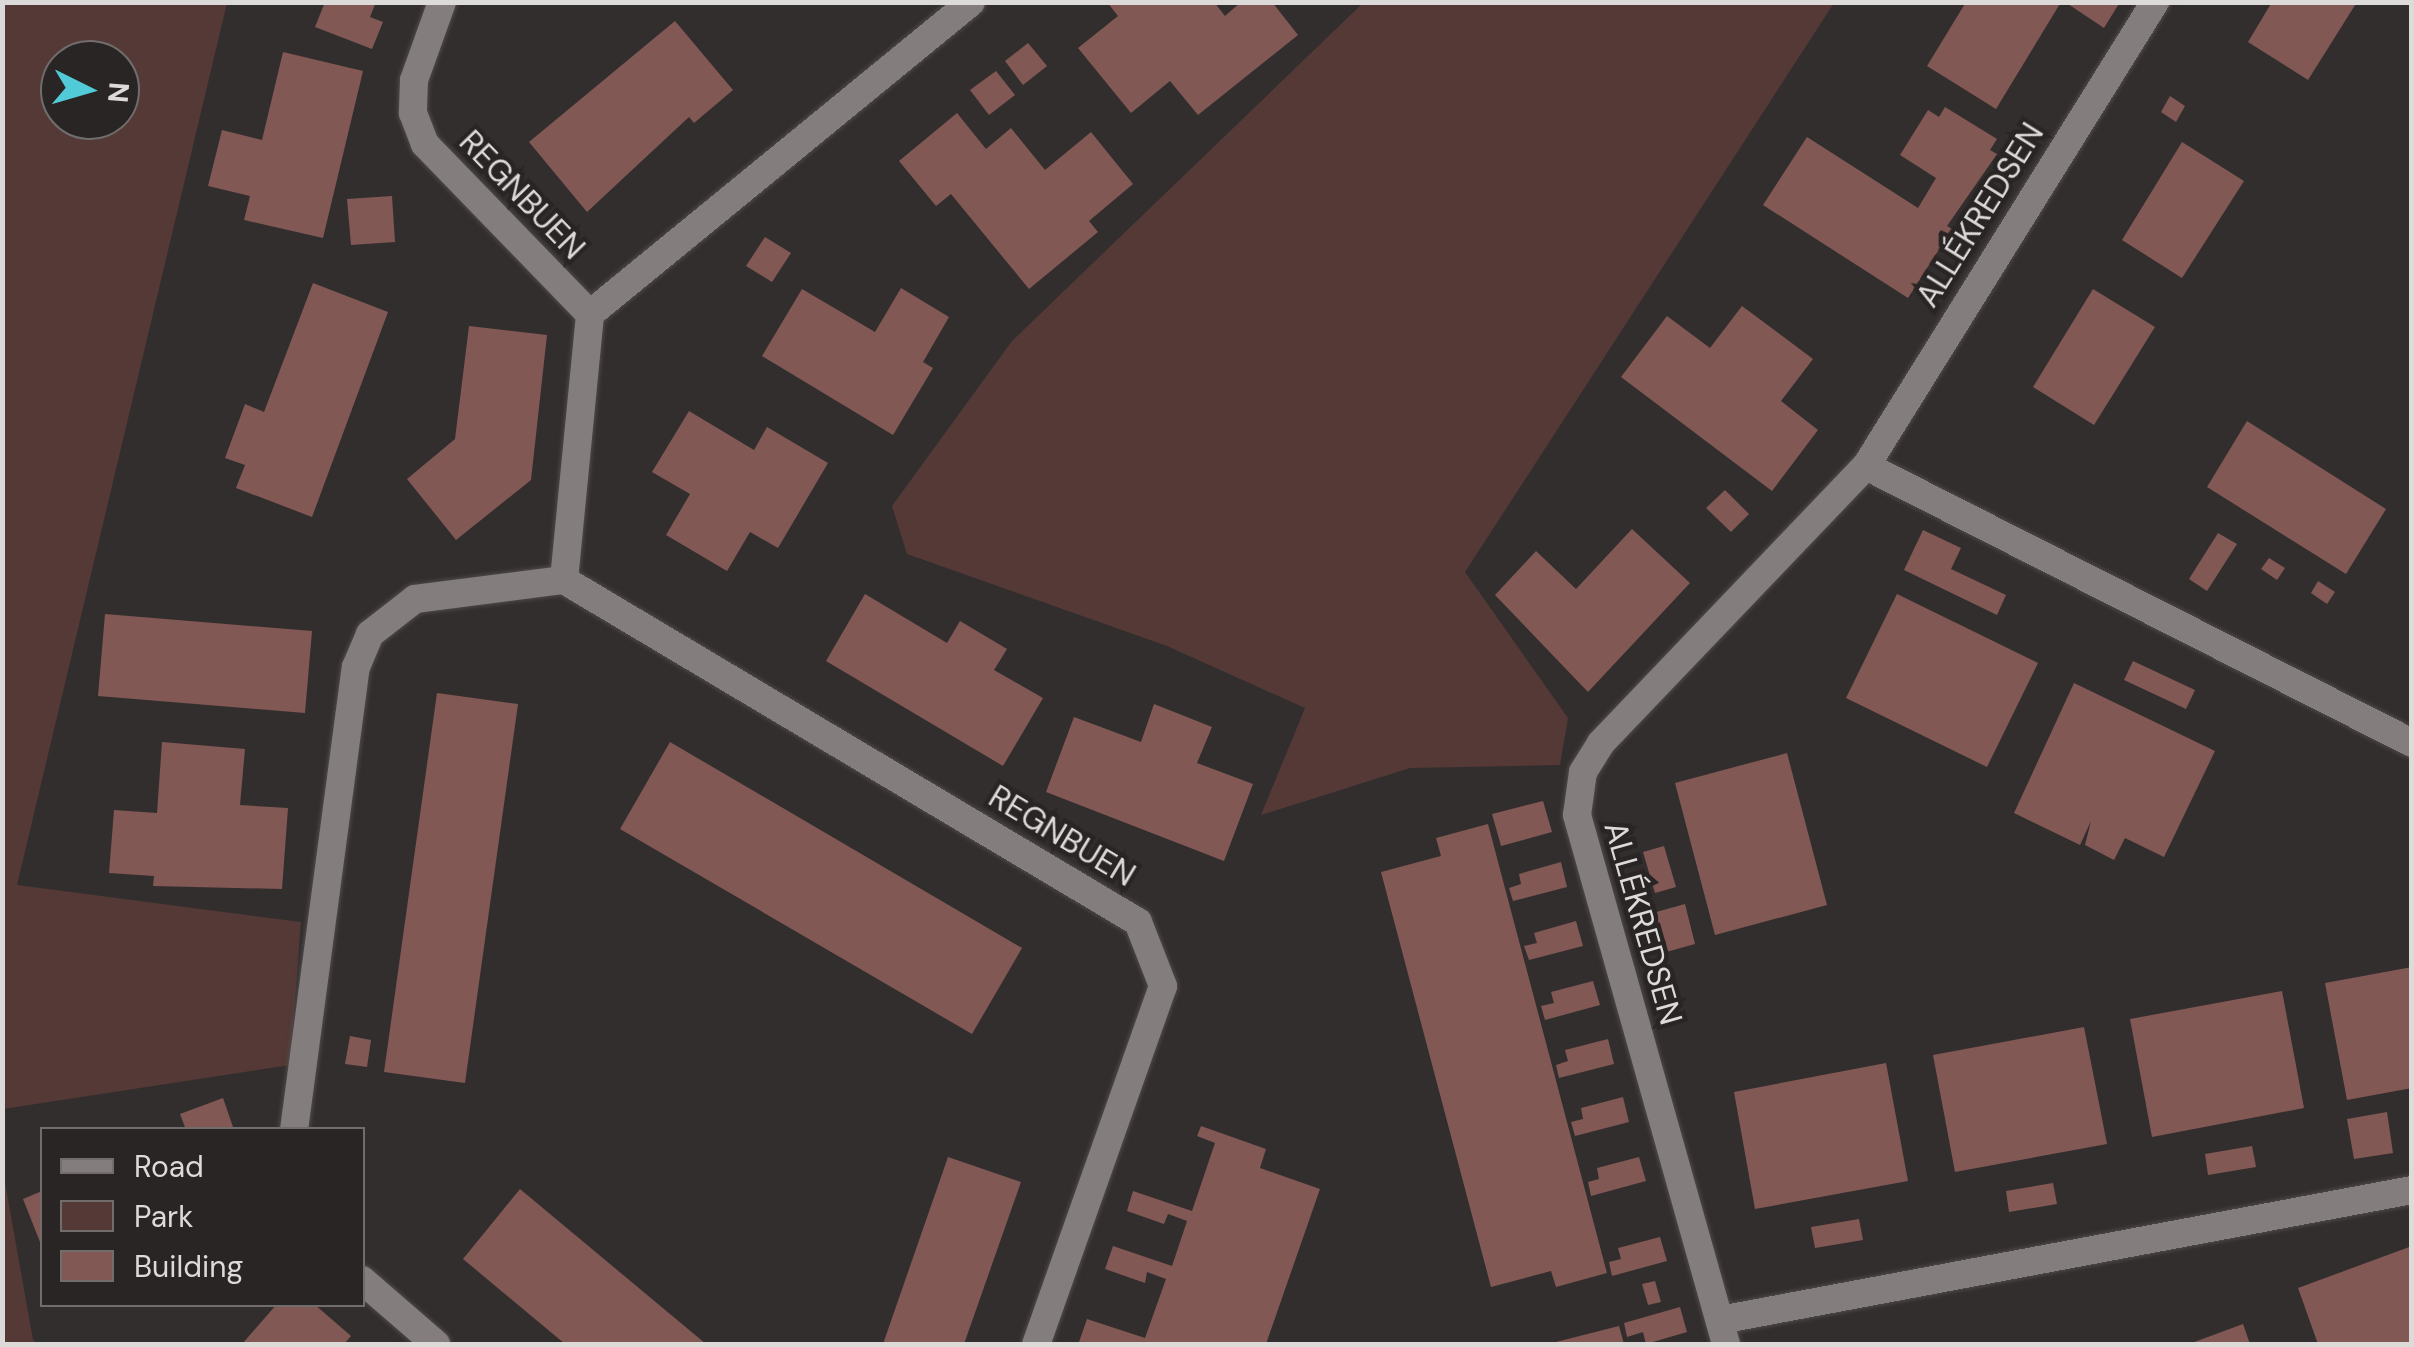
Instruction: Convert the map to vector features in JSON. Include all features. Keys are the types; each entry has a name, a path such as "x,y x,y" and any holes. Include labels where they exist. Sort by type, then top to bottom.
{"street":[{"name":"REGNBUEN","path":"442,2 414,80 413,113 425,144 590,314"},
{"path":"294,1127 356,667 370,634 415,599 564,580 590,314 971,2"},
{"name":"ALLÉKREDSEN","path":"2154,2 1866,466 1602,742 1583,772 1576,815 1723,1332 2412,1190"},
{"path":"1866,466 2412,743"},
{"name":"REGNBUEN","path":"564,580 1138,922 1163,986 1036,1344"},
{"path":"365,1283 436,1344"}],"green space":[{"path":"3,3 227,3 17,885 301,922 290,1065 3,1109"},
{"path":"1363,3 1834,3 1465,572 1568,718 1560,765 1410,768 1261,815 1305,708 1167,646 907,554 892,506 1012,341"},
{"path":"3,1171 33,1340 38,1344 3,1344"}],"building":[{"path":"325,2 376,2 370,17 383,22 372,49 315,27"},
{"path":"1107,2 1214,2 1225,16 1241,2 1272,2 1298,35 1198,115 1170,81 1131,113 1078,48 1118,16"},
{"path":"1966,2 2061,2 1996,109 1927,66"},
{"path":"2065,2 2120,2 2104,28"},
{"path":"2272,2 2357,2 2308,80 2248,42"},
{"path":"675,21 733,90 694,123 689,117 587,212 529,142"},
{"path":"1028,43 1047,66 1023,85 1005,61"},
{"path":"283,52 363,71 323,238 244,220 250,196 208,186 222,130 262,140"},
{"path":"996,71 1015,95 989,115 970,90"},
{"path":"2170,96 2185,106 2176,122 2161,112"},
{"path":"1945,107 1997,139 1990,150 1997,154 1947,226 1952,229 1908,298 1763,205 1807,137 1918,208 1936,178 1900,155 1928,110 1939,117"},
{"path":"957,113 986,149 1011,128 1045,170 1091,132 1133,184 1089,221 1098,232 1029,289 951,194 936,206 899,161"},
{"path":"2182,142 2244,181 2182,278 2122,240"},
{"path":"392,196 395,242 351,245 347,199"},
{"path":"765,237 791,253 772,282 746,266"},
{"path":"313,283 388,312 312,517 236,488 245,465 225,458 245,404 264,412"},
{"path":"901,288 949,317 923,362 933,368 893,435 762,356 802,289 875,332"},
{"path":"2093,289 2155,327 2094,425 2033,387"},
{"path":"1742,306 1813,359 1781,401 1818,430 1772,491 1621,377 1667,316 1710,348"},
{"path":"469,326 547,335 531,480 456,540 407,479 455,439"},
{"path":"689,411 754,450 767,427 828,463 778,548 750,532 727,571 666,535 690,494 652,472"},
{"path":"2247,421 2386,509 2346,574 2207,487"},
{"path":"1725,490 1749,514 1731,532 1706,508"},
{"path":"1632,529 1690,583 1588,692 1495,595 1536,551 1576,589"},
{"path":"1923,530 1961,548 1951,569 2006,595 1997,615 1904,570"},
{"path":"2218,533 2237,544 2207,591 2189,579"},
{"path":"2269,558 2285,568 2277,580 2261,569"},
{"path":"2318,581 2335,592 2327,604 2311,593"},
{"path":"865,594 947,643 960,621 1007,649 994,670 1043,698 1003,766 826,661"},
{"path":"1897,594 2038,663 1987,767 1846,698"},
{"path":"105,614 312,631 305,713 98,696"},
{"path":"2133,661 2195,690 2186,709 2124,680"},
{"path":"2074,683 2215,751 2164,857 2125,838 2114,860 2085,845 2091,821 2080,845 2014,813"},
{"path":"437,693 518,704 465,1083 384,1072"},
{"path":"1154,704 1212,727 1197,763 1253,784 1224,861 1046,792 1074,717 1141,742"},
{"path":"162,742 245,749 240,805 288,808 282,889 153,886 154,876 109,873 114,810 157,813"},
{"path":"670,742 1022,948 972,1034 620,829"},
{"path":"1787,753 1827,905 1715,935 1675,783"},
{"path":"1543,801 1552,832 1501,846 1492,814"},
{"path":"1488,824 1607,1273 1556,1287 1551,1271 1491,1287 1381,872 1441,856 1436,838"},
{"path":"1664,846 1676,887 1655,893 1643,852"},
{"path":"1561,862 1567,887 1513,901 1509,888 1521,884 1519,874"},
{"path":"1685,904 1695,944 1659,954 1649,914"},
{"path":"1576,921 1583,946 1529,960 1524,946 1537,943 1534,933"},
{"path":"2412,967 2412,1088 2347,1100 2325,983"},
{"path":"1593,981 1600,1005 1545,1020 1541,1006 1554,1003 1551,992"},
{"path":"2282,991 2304,1108 2152,1137 2130,1019"},
{"path":"2084,1027 2107,1144 1955,1172 1933,1055"},
{"path":"350,1036 371,1040 367,1067 345,1064"},
{"path":"1608,1039 1614,1064 1559,1078 1556,1065 1568,1061 1565,1050"},
{"path":"1886,1063 1908,1181 1755,1209 1734,1092"},
{"path":"1623,1097 1629,1122 1575,1136 1571,1122 1583,1119 1581,1108"},
{"path":"223,1098 233,1127 185,1127 180,1114"},
{"path":"2387,1112 2393,1153 2354,1159 2347,1119"},
{"path":"1201,1126 1266,1149 1260,1168 1320,1189 1266,1344 1079,1342 1087,1319 1145,1338 1166,1279 1147,1272 1145,1283 1105,1269 1113,1246 1172,1266 1187,1221 1168,1214 1164,1224 1127,1211 1133,1191 1192,1211 1215,1143 1197,1136"},
{"path":"2252,1146 2256,1167 2208,1175 2205,1154"},
{"path":"948,1157 1021,1182 964,1344 883,1344"},
{"path":"1639,1157 1646,1181 1591,1196 1588,1182 1599,1179 1597,1168"},
{"path":"2053,1183 2057,1204 2009,1212 2006,1191"},
{"path":"520,1189 706,1344 565,1344 463,1259"},
{"path":"40,1192 40,1242 23,1199"},
{"path":"1859,1219 1863,1240 1815,1248 1811,1227"},
{"path":"1660,1237 1667,1261 1612,1276 1609,1262 1621,1259 1618,1248"},
{"path":"2412,1246 2412,1344 2318,1344 2298,1288"},
{"path":"1655,1281 1661,1302 1648,1305 1642,1284"},
{"path":"274,1307 317,1307 351,1336 344,1344 242,1344"},
{"path":"1680,1307 1687,1332 1646,1344 1643,1332 1627,1337 1624,1323"},
{"path":"2243,1324 2250,1344 2189,1344"},
{"path":"1619,1326 1624,1344 1552,1343"}]}
